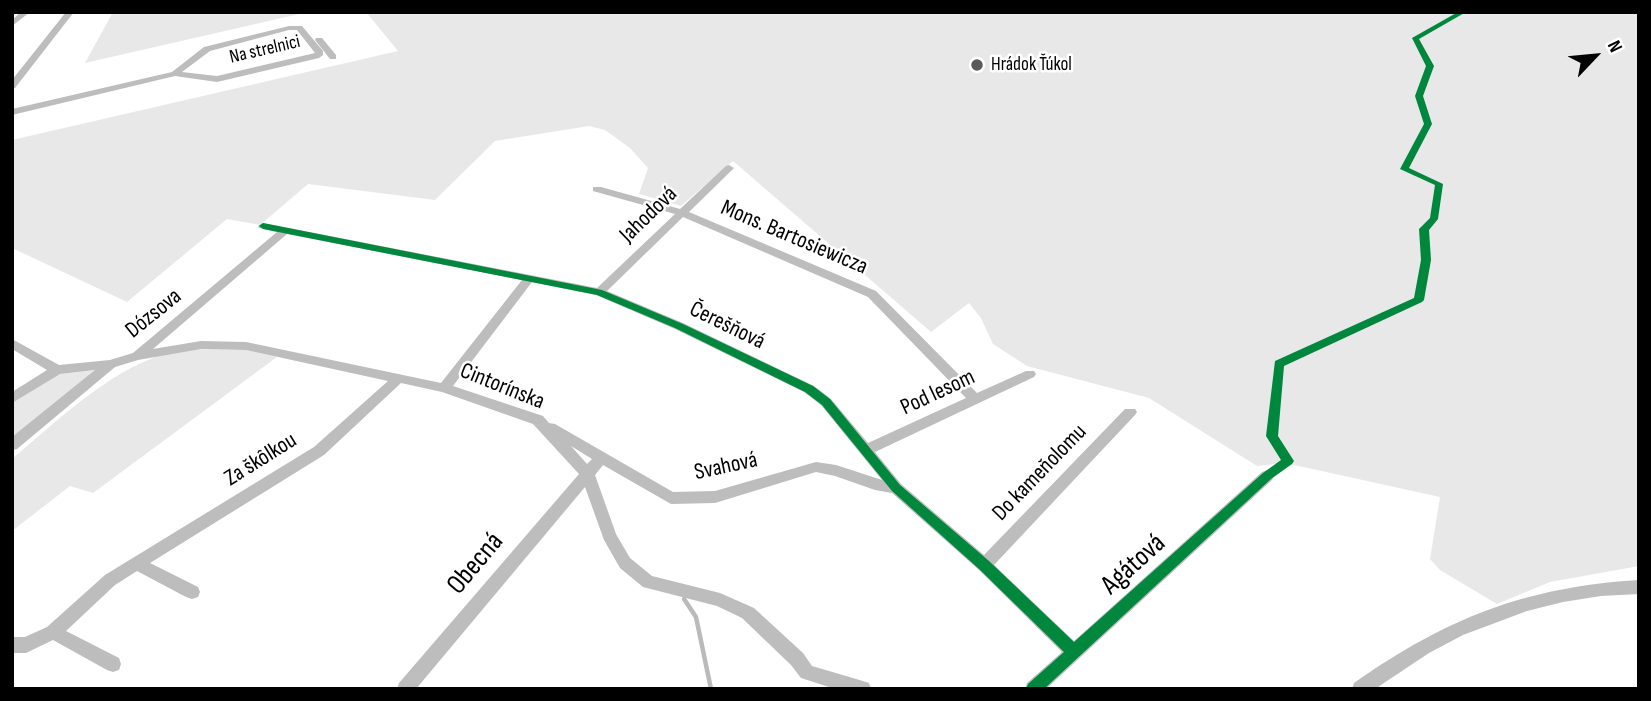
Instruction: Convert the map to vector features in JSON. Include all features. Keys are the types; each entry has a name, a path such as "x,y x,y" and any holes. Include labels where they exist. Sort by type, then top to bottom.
{"street":[{"path":"12,24 26,12"},
{"path":"12,86 70,12"},
{"path":"305,24 309,34"},
{"name":"Na strelnici","path":"12,112 175,74 217,79 317,56 320,53 319,46 309,34 299,28 289,28 207,49 175,74"},
{"path":"319,46 333,57"},
{"name":"Jahodová","path":"599,292 729,168"},
{"name":"Mons. Bartosiewicza","path":"597,189 682,213 872,294 974,398"},
{"name":"Čerešňová","path":"263,226 599,292 679,326 809,389 826,402 896,488 984,565 1073,651"},
{"name":"Dózsova","path":"12,445 110,364 137,356 284,231"},
{"path":"444,388 529,279"},
{"path":"12,343 57,370"},
{"name":"Cintorínska","path":"137,356 201,345 246,346 444,388 538,420 587,474 614,545 625,563 648,582 720,600 748,613 788,650 807,673 863,689"},
{"path":"12,398 57,370 110,364"},
{"name":"Pod lesom","path":"864,451 1030,374"},
{"name":"Za škôlkou","path":"12,645 26,645 53,632 110,580 319,451 398,379"},
{"name":"Do kameňolomu","path":"984,565 1129,412"},
{"name":"Svahová","path":"538,420 671,499 715,497 817,467 830,468 859,482 896,488"},
{"path":"587,474 601,458"},
{"name":"Obecná","path":"405,689 587,474"},
{"name":"Agátová","path":"1033,689 1267,476"},
{"path":"136,563 192,592"},
{"path":"1360,689 1399,659 1449,632 1498,613 1573,591 1639,587"},
{"path":"53,632 113,664"}],"shaded area":[{"path":"113,12 308,12 85,63"},
{"path":"366,12 1639,12 1639,566 1550,582 1497,604 1440,570 1430,559 1440,497 1285,463 1257,466 1149,398 1027,366 993,344 981,318 969,303 931,332 733,161 681,206 639,194 648,168 630,148 605,130 589,126 495,141 435,200 308,184 260,225 227,219 127,302 12,248 12,140 398,51"},
{"path":"182,349 247,350 277,357 93,493 70,486 12,531 12,459 91,393 135,366"},
{"path":"98,370 12,441 12,397 49,375"}],"waterway":[{"path":"684,599 696,617 711,689"}],"cycle path":[{"path":"1033,689 1267,476 1288,461 1272,436 1279,364 1419,300 1426,260 1424,229 1434,219 1439,184 1404,169 1428,124 1419,96 1430,66 1415,38 1463,12"},
{"path":"263,226 599,292 679,326 809,389 826,402 896,488 984,565 1073,651"}],"place":[{"name":"Hrádok Ťúkol","path":"977,65"}]}
